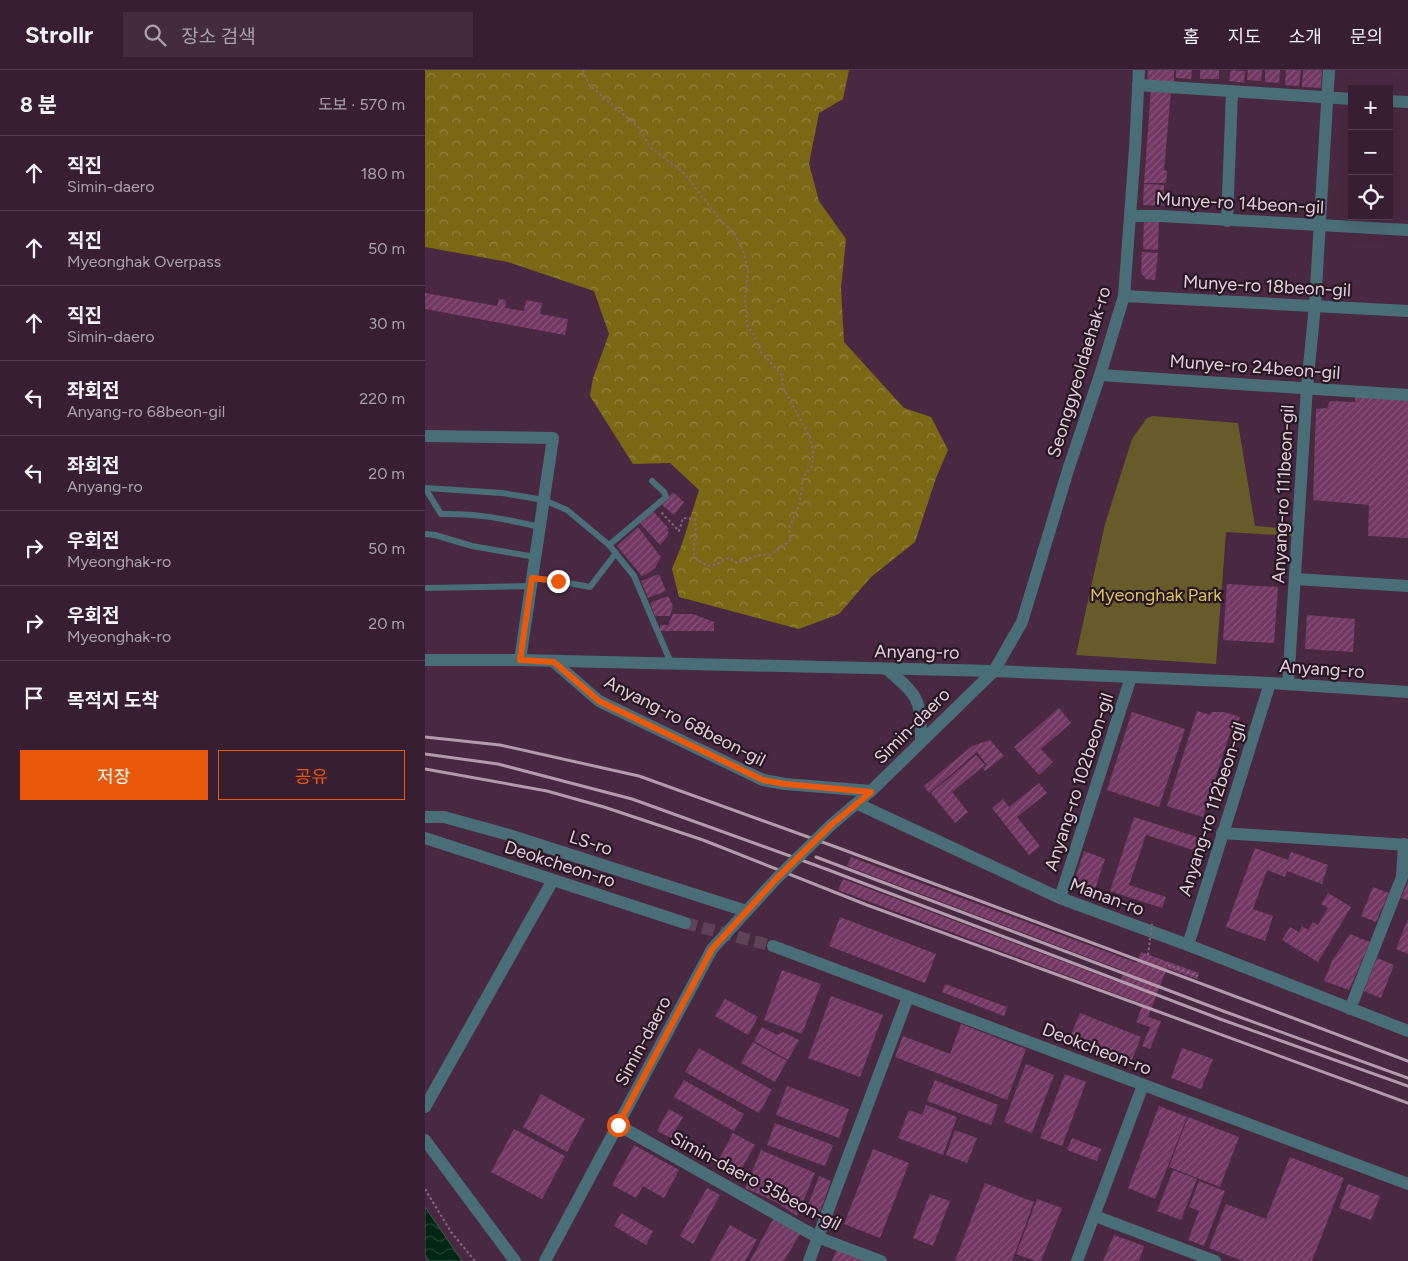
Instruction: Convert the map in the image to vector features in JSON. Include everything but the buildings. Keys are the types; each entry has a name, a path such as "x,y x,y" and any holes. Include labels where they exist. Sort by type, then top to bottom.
{"street":[{"name":"Seonggyeoldaehak-ro","path":"994,671 1022,622 1123,296 1139,70"},
{"name":"Anyang-ro 111beon-gil","path":"1288,684 1307,387 1315,305 1329,70"},
{"path":"1138,84 1348,99"},
{"path":"1227,221 1232,92"},
{"path":"1393,101 1408,102"},
{"name":"Munye-ro 14beon-gil","path":"1130,216 1161,216 1408,230"},
{"name":"Munye-ro 18beon-gil","path":"1123,296 1408,311"},
{"name":"Munye-ro 24beon-gil","path":"1100,375 1408,395"},
{"path":"425,436 553,438 520,660"},
{"path":"1295,579 1408,586"},
{"name":"Anyang-ro","path":"425,660 520,660 994,671 1271,683 1408,692"},
{"name":"Anyang-ro 68beon-gil","path":"554,662 599,701 763,780 785,784 871,792"},
{"path":"887,668 913,692 918,701 921,715 921,742"},
{"name":"Simin-daero","path":"545,1261 712,949 777,878 831,825 871,792 994,671"},
{"name":"Anyang-ro 102beon-gil","path":"1060,898 1131,677"},
{"name":"Anyang-ro 112beon-gil","path":"1188,945 1271,683"},
{"name":"Manan-ro","path":"858,804 1060,898 1188,945 1408,1031"},
{"name":"LS-ro","path":"425,816 444,817 509,835 746,911"},
{"path":"1222,833 1406,844 1402,878 1349,1009"},
{"name":"Deokcheon-ro","path":"425,838 685,923"},
{"path":"425,1107 553,880"},
{"name":"Deokcheon-ro","path":"773,946 1408,1184"},
{"path":"809,1261 907,997"},
{"path":"1077,1261 1143,1085"},
{"name":"Simin-daero 35beon-gil","path":"618,1125 817,1237 881,1261"},
{"path":"425,1140 515,1261"},
{"path":"1095,1216 1215,1261"}],"lane":[{"path":"609,545 666,497 664,492 652,481"},
{"path":"425,488 502,492 544,500 567,510 609,545 634,576 671,664"},
{"path":"425,488 441,514 494,517 540,527"},
{"path":"425,534 435,535 472,546 535,557"},
{"path":"425,588 558,581 590,587 616,553"}],"path":[{"path":"583,70 589,85 638,128 651,148 685,173 718,217 734,233 744,253 748,271 745,297 747,326 754,335 760,351 782,374 783,387 810,437 813,452 812,466 803,477 799,503 789,528 791,540 770,555 759,554 745,562 737,563 729,558 711,566 704,565 694,556 693,542 697,531 695,519 683,518 679,531 655,506"},
{"path":"1148,955 1152,924"},
{"path":"1168,965 1198,976"},
{"path":"425,1189 451,1232 475,1261"}],"green space":[{"path":"425,70 849,70 843,99 819,113 809,164 819,201 846,239 841,288 844,342 904,408 931,417 948,450 936,478 915,542 871,577 839,614 799,629 679,597 672,569 699,490 670,463 633,464 590,396 593,378 609,334 594,291 508,262 425,247"},
{"name":"Myeonghak Park","path":"1153,416 1238,423 1255,526 1295,529 1295,536 1226,532 1216,664 1076,655 1105,524 1132,439 1147,418"}],"water":[{"path":"425,1207 462,1261 429,1261 425,1255"}],"tunnel":[{"path":"685,923 773,946"}],"railway":[{"path":"425,737 500,745 639,776 836,847 1408,1061"},
{"path":"425,754 498,764 632,799 826,869 1220,1019 1408,1086"},
{"path":"425,769 547,791 604,807 703,840 867,905 1408,1103"},
{"path":"816,857 1223,1011 1408,1078"}],"route":[{"path":"558,581 532,578 520,660 554,662 599,701 763,780 785,784 871,792 831,825 777,878 712,949 618,1125"}]}
